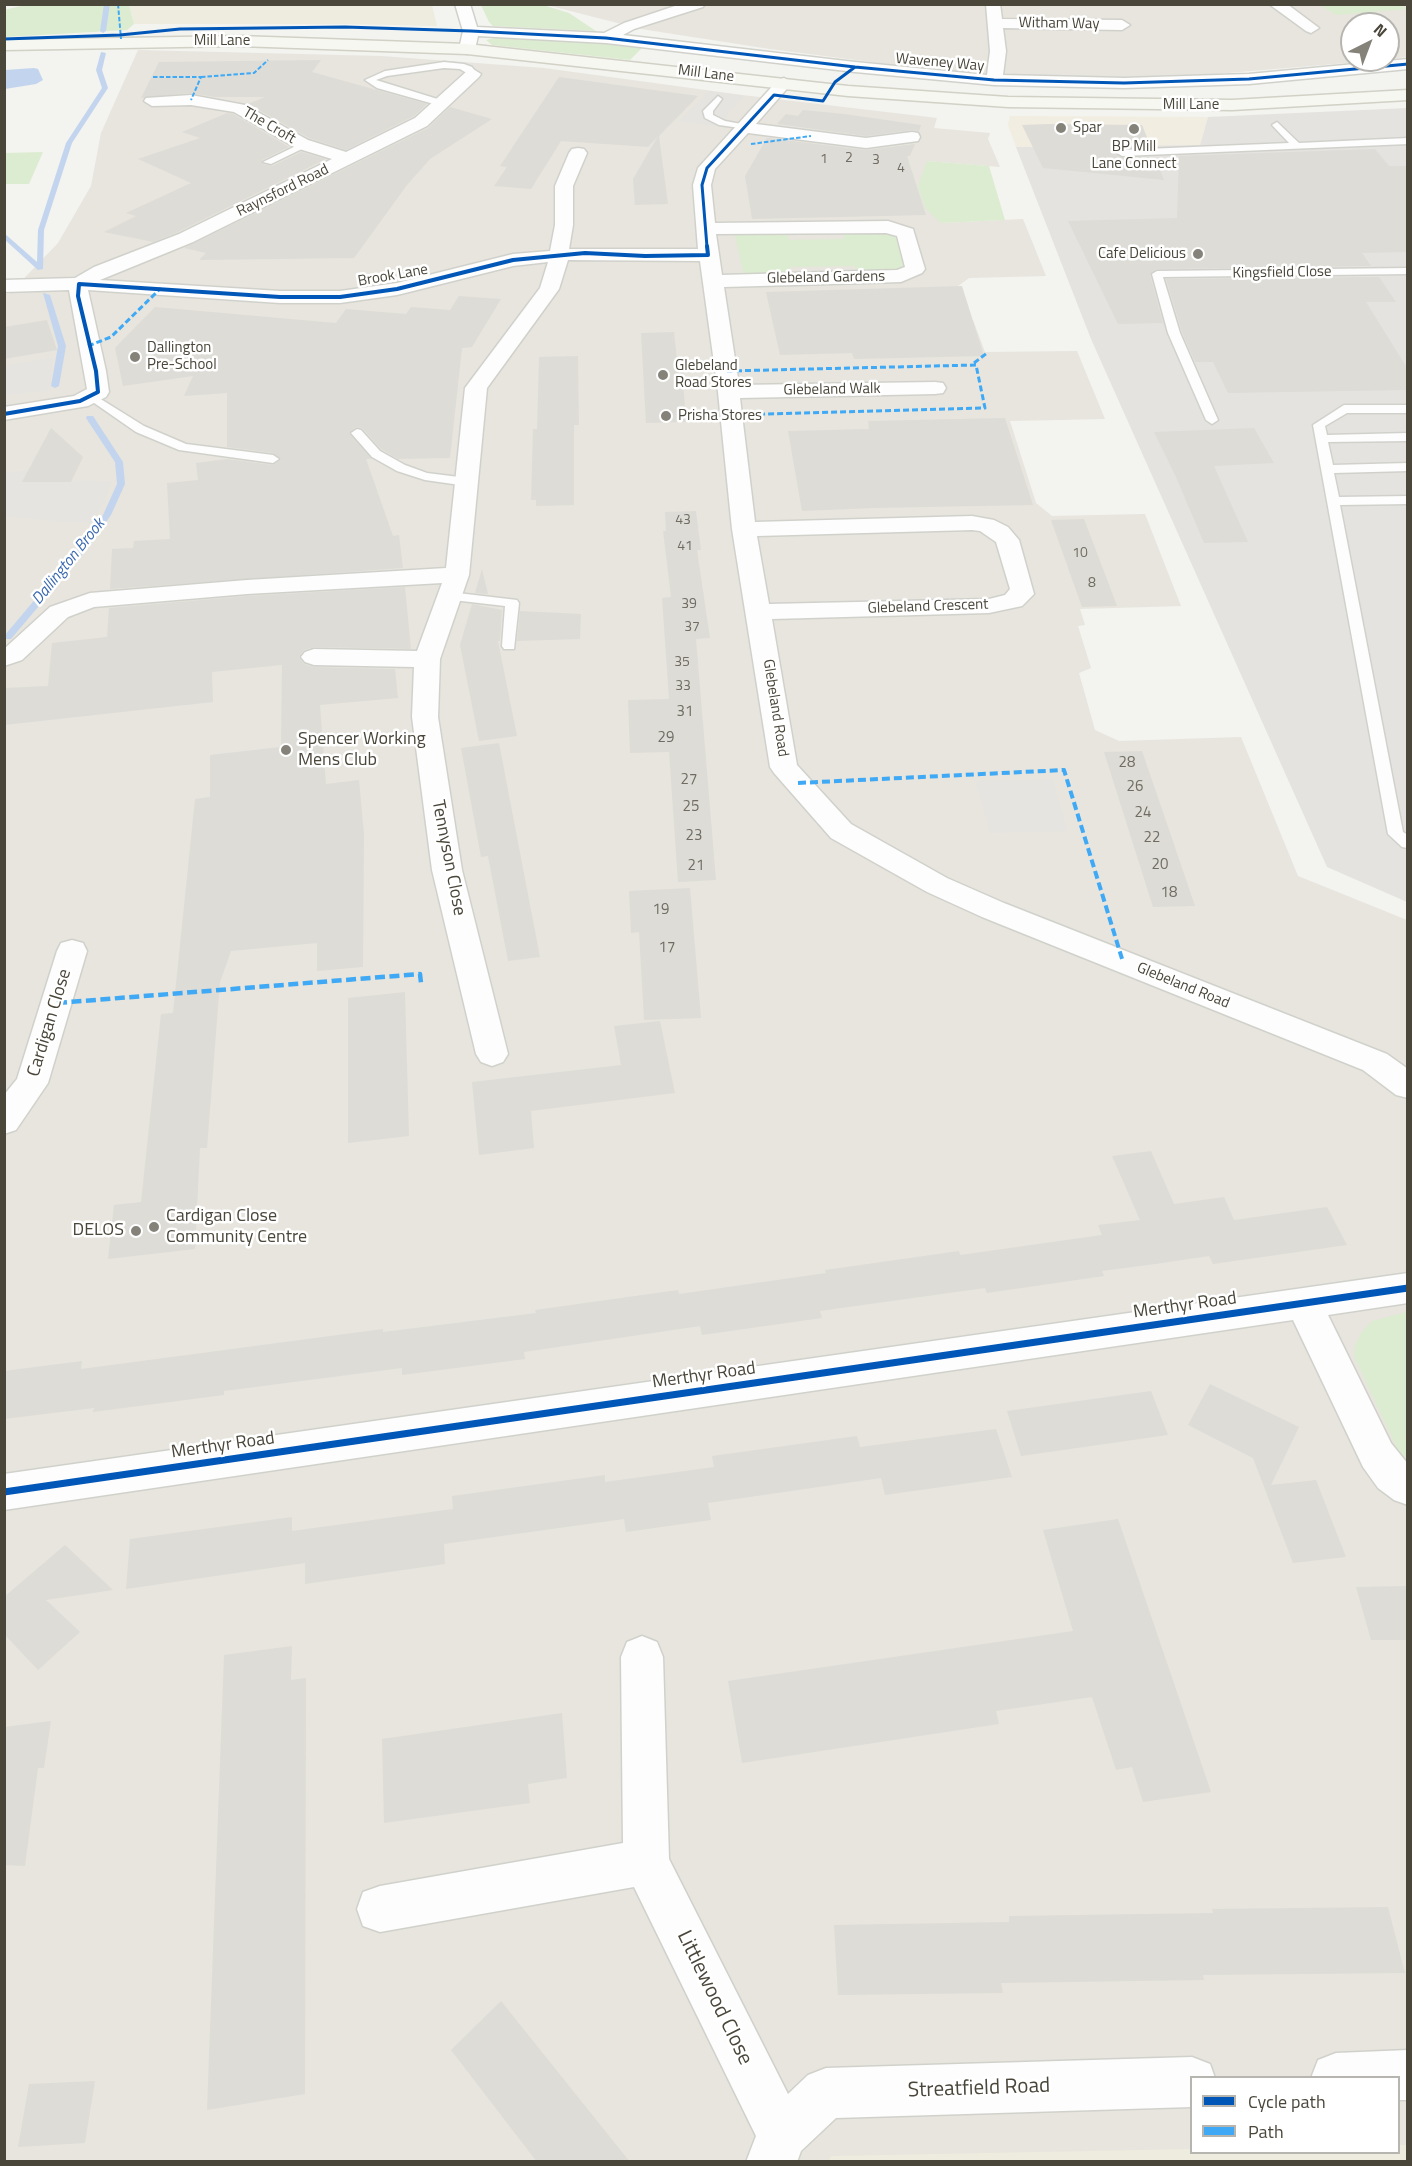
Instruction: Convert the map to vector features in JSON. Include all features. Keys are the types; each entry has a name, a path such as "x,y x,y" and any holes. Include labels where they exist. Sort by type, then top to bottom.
{"street":[{"path":"462,4 471,31 467,49"},
{"path":"606,38 629,26 699,4"},
{"name":"Witham Way","path":"993,4 997,23 998,51 994,80"},
{"path":"1276,4 1291,15 1311,20"},
{"name":"Witham Way","path":"997,23 1122,25"},
{"name":"Waveney Way","path":"471,31 606,38 855,68 994,80 1124,83 1249,79 1407,64"},
{"name":"Mill Lane","path":"4,45 239,41 357,43 467,49 898,96 1077,104 1227,105 1407,95"},
{"name":"Raynsford Road","path":"79,284 101,271 186,238 421,122 473,74"},
{"name":"Glebeland Road","path":"784,83 707,168 702,185 744,529 784,767 841,831 938,885 993,910 1376,1062 1407,1086"},
{"name":"The Croft","path":"152,101 190,100 239,108 305,145 349,159"},
{"path":"744,127 866,143 906,142"},
{"path":"4,658 13,655 59,612 90,600 247,587 453,586 467,482 476,388 549,289 556,272 564,225 564,186 578,153"},
{"name":"Glebeland Gardens","path":"888,227 906,233 915,268 901,276 709,255 888,227"},
{"name":"Brook Lane","path":"4,286 79,284 280,297 340,297 424,283 492,264 558,256 585,253 645,256 709,255"},
{"path":"4,414 86,399 98,392 96,371 78,296 79,284"},
{"name":"Glebeland Walk","path":"729,392 935,388"},
{"name":"Glebeland Crescent","path":"744,529 972,523 986,525 1000,532 1006,540 1022,589 1022,594 1013,601 989,606 759,612"},
{"name":"Tennyson Close","path":"453,586 427,658 424,717 447,870 492,1054"},
{"path":"314,657 427,658"},
{"name":"Cardigan Close","path":"4,1121 32,1083 72,951"},
{"name":"Merthyr Road","path":"4,1492 1407,1288"},
{"path":"1304,1304 1377,1455 1392,1475 1407,1487"},
{"name":"Littlewood Close","path":"642,1657 646,1862 776,2148"},
{"path":"380,1909 646,1862"},
{"path":"1383,2076 1407,2075"},
{"name":"Streatfield Road","path":"776,2148 826,2093 1190,2082"}],"lane":[{"path":"441,103 380,86 369,80 385,74 444,65 461,66 469,69 473,74"},
{"path":"718,99 708,111 708,116 722,123 744,127"},
{"path":"1277,125 1297,146"},
{"path":"1122,153 1407,141"},
{"path":"268,162 305,145"},
{"name":"Kingsfield Close","path":"1212,420 1174,333 1156,274 1407,271"},
{"path":"86,399 140,429 183,447 273,459"},
{"path":"1407,409 1344,410 1319,424 1396,834 1407,843"},
{"path":"357,434 376,454 401,468 425,476 467,482"},
{"path":"1322,438 1407,437"},
{"path":"1328,468 1407,467"},
{"path":"1334,501 1407,500"},
{"path":"453,586 512,603 509,646"}],"shaded area":[{"path":"129,5 432,5 437,26 134,24"},
{"path":"547,5 1407,5 1407,57 1400,58 1400,12 1340,12 1340,64 1180,77 1093,80 918,68 770,49 641,29"},
{"path":"138,50 381,56 544,68 937,118 934,128 990,133 988,139 1000,167 927,161 941,223 1023,219 1046,276 969,278 954,289 963,319 973,320 985,352 1077,351 1105,419 1010,421 1036,503 1052,516 1145,514 1181,606 1080,609 1085,625 1078,626 1091,668 1079,673 1095,730 1119,741 1241,737 1298,876 1407,920 1407,2161 5,2162 5,294 9,294 58,243 91,186 101,133"},
{"path":"709,91 744,96 716,126 680,121"},
{"path":"1407,108 1407,902 1327,867 1091,339 1016,147 1200,145 1208,117"},
{"path":"1010,116 1208,117 1200,145 1016,147 1008,125"},
{"path":"53,358 50,390 5,395 5,366"},
{"path":"12,471 28,471 23,482 112,481 106,498 91,523 43,520 5,516 5,474"},
{"path":"1052,779 1068,831 990,833 976,781"},
{"path":"1400,2145 1407,2145 1407,2161 829,2161 831,2156 1190,2149 1190,2154 1400,2154"}],"green space":[{"path":"29,4 129,5 134,24 127,30 5,37 4,10"},
{"path":"481,5 543,5 569,13 596,31 493,26"},
{"path":"1320,5 1401,5 1407,9 1340,12 1340,15 1336,15"},
{"path":"502,36 644,46 630,60 492,45 486,40"},
{"path":"43,152 29,184 5,184 5,153"},
{"path":"927,161 989,166 1005,220 941,223 926,209 918,187"},
{"path":"888,231 898,235 905,266 889,273 857,273 855,266 790,267 792,275 744,276 735,235 787,233 789,240 844,239 844,232"},
{"path":"1408,1312 1407,1459 1397,1448 1354,1356 1355,1346 1361,1333 1372,1321"}],"water":[{"path":"38,69 43,80 36,84 5,89 5,70"}],"building":[{"path":"321,60 312,72 427,104 414,116 346,150 309,138 248,104 265,97 215,97 191,93 141,98 159,62"},
{"path":"559,77 698,96 659,136 668,204 635,205 633,179 658,136 648,147 561,141 531,189 494,186 507,167 500,166"},
{"path":"450,107 492,119 430,159 407,185 354,258 199,260 206,253 184,248 428,128"},
{"path":"803,110 921,125 919,131 866,136 777,124 786,114 798,116"},
{"path":"227,113 233,114 289,147 262,160 262,164 272,166 301,152 326,159 153,242 104,232 136,216 126,213 191,183 138,159 200,138 182,132"},
{"path":"1022,125 1142,125 1151,147 1122,148 1115,154 1122,158 1155,157 1164,180 1043,168"},
{"path":"767,138 866,150 915,144 910,156 907,156 926,215 752,219 745,176"},
{"path":"1375,149 1389,166 1407,166 1407,252 1362,253 1371,266 1156,269 1150,275 1163,323 1118,324 1068,221 1177,218 1179,156"},
{"path":"1379,277 1396,302 1366,302 1407,368 1407,390 1228,393 1213,362 1195,362 1182,332 1166,279"},
{"path":"962,286 984,356 854,359 852,353 780,355 766,292"},
{"path":"459,296 501,299 472,347 462,348 450,458 398,459 381,449 362,428 356,427 349,433 372,459 366,459 393,536 399,535 403,568 110,589 112,549 133,548 134,541 170,539 167,483 198,480 196,463 227,459 273,465 281,460 273,453 227,447 227,393 184,396 193,376 123,386 115,348 155,307 336,323 346,309 406,314 411,307 450,310"},
{"path":"47,320 57,350 4,359 4,327"},
{"path":"674,332 678,368 682,368 686,422 646,423 641,333"},
{"path":"578,356 579,425 574,425 574,505 536,506 536,500 531,500 533,429 537,429 539,357"},
{"path":"1005,418 1033,505 802,511 788,431 869,429 868,421"},
{"path":"51,428 83,457 71,482 22,482"},
{"path":"1254,428 1274,463 1214,466 1248,542 1204,543 1154,432"},
{"path":"696,511 701,550 697,550 710,638 696,639 716,880 678,882 669,752 630,753 628,700 669,699 662,598 671,597 663,531 666,531 665,512"},
{"path":"1084,519 1117,606 1082,607 1051,520"},
{"path":"482,569 488,594 475,593"},
{"path":"405,587 411,649 314,647 304,650 299,657 304,664 314,667 395,669 398,698 320,705 326,784 359,780 364,834 363,967 317,971 317,943 231,951 220,982 207,1148 200,1148 195,1249 108,1259 114,1205 141,1202 161,1014 173,1013 195,799 210,797 210,755 281,747 282,665 212,672 213,702 4,725 4,688 48,686 52,643 107,637 109,608 247,596"},
{"path":"472,604 502,610 500,641 498,641 517,736 479,741 460,645"},
{"path":"520,611 581,614 580,639 517,641"},
{"path":"499,743 540,957 508,961 488,856 481,857 461,748"},
{"path":"1142,751 1195,906 1153,907 1104,752"},
{"path":"690,888 701,1018 644,1020 639,932 631,933 629,891"},
{"path":"405,992 409,1136 348,1143 348,998"},
{"path":"660,1021 675,1093 531,1111 534,1148 479,1155 472,1082 621,1065 614,1026"},
{"path":"1151,1151 1174,1204 1224,1197 1234,1220 1327,1207 1347,1245 1213,1264 1209,1256 1102,1271 1104,1276 987,1293 985,1288 820,1311 822,1318 702,1335 700,1326 524,1352 525,1359 402,1375 402,1368 224,1391 224,1395 93,1412 94,1408 4,1419 4,1371 82,1361 81,1369 383,1329 383,1332 536,1313 535,1310 678,1290 679,1294 959,1251 960,1255 1102,1235 1098,1225 1140,1220 1112,1156"},
{"path":"1210,1384 1299,1427 1271,1485 1316,1480 1346,1557 1293,1563 1253,1458 1188,1425"},
{"path":"1151,1391 1168,1435 1021,1456 1007,1411"},
{"path":"996,1429 1012,1477 885,1495 881,1478 708,1503 711,1520 626,1532 624,1519 444,1544 445,1564 305,1584 305,1563 126,1589 130,1539 292,1517 292,1531 453,1509 452,1496 605,1475 605,1482 714,1467 712,1456 857,1436 860,1447"},
{"path":"1118,1519 1211,1792 1143,1802 1132,1767 1116,1770 1092,1697 996,1711 999,1724 742,1763 728,1681 1073,1631 1043,1530"},
{"path":"65,1545 113,1590 46,1600 80,1632 38,1670 4,1634 4,1597"},
{"path":"1407,1586 1407,1640 1371,1640 1356,1587"},
{"path":"292,1646 291,1680 306,1678 305,2094 207,2110 224,1655"},
{"path":"562,1713 567,1778 528,1784 530,1803 384,1823 382,1739"},
{"path":"51,1721 44,1768 38,1768 25,1866 4,1865 4,1727"},
{"path":"1388,1907 1405,1973 1203,1975 1204,1980 1001,1983 1003,1993 838,1995 834,1925 1009,1922 1009,1916 1213,1913 1212,1909"},
{"path":"501,2001 630,2162 537,2162 451,2050"},
{"path":"95,2081 85,2143 18,2147 29,2084"}],"waterway":[{"name":"Dallington Brook","path":"103,31 107,4"},
{"name":"Dallington Brook","path":"4,235 40,269 41,230 69,143 105,88 99,70 103,53"},
{"name":"Dallington Brook","path":"46,295 62,346 55,386"},
{"name":"Dallington Brook","path":"8,637 84,547 107,515 121,484 119,462 90,418"}],"marked path":[{"path":"118,4 121,39"},
{"path":"201,77 254,73 268,60"},
{"path":"153,77 201,77 191,100"},
{"path":"751,144 811,136"},
{"path":"88,346 111,337 161,288"},
{"path":"974,363 987,353"},
{"path":"727,371 976,365 985,408 732,415"},
{"path":"798,783 1064,770 1123,962"},
{"path":"57,1003 420,974 421,983"}],"cycle path":[{"path":"4,39 120,35 180,29 345,27 471,31 606,38 855,67 994,80 1124,83 1249,79 1408,64"},
{"path":"4,414 80,401 98,392 96,371 78,296 79,284 280,297 340,297 397,289 513,260 585,253 645,256 708,255 702,185 707,168 774,95 823,101 835,82 855,67"},
{"path":"4,1492 1408,1288"}],"place":[{"name":"Spar","path":"1061,128"},
{"name":"BP Mill Lane Connect","path":"1134,129"},
{"name":"Cafe Delicious","path":"1198,254"},
{"name":"Dallington Pre-School","path":"135,357"},
{"name":"Glebeland Road Stores","path":"663,375"},
{"name":"Prisha Stores","path":"666,416"},
{"name":"Spencer Working Mens Club","path":"286,750"},
{"name":"Cardigan Close Community Centre","path":"154,1227"},
{"name":"DELOS","path":"136,1231"}]}
